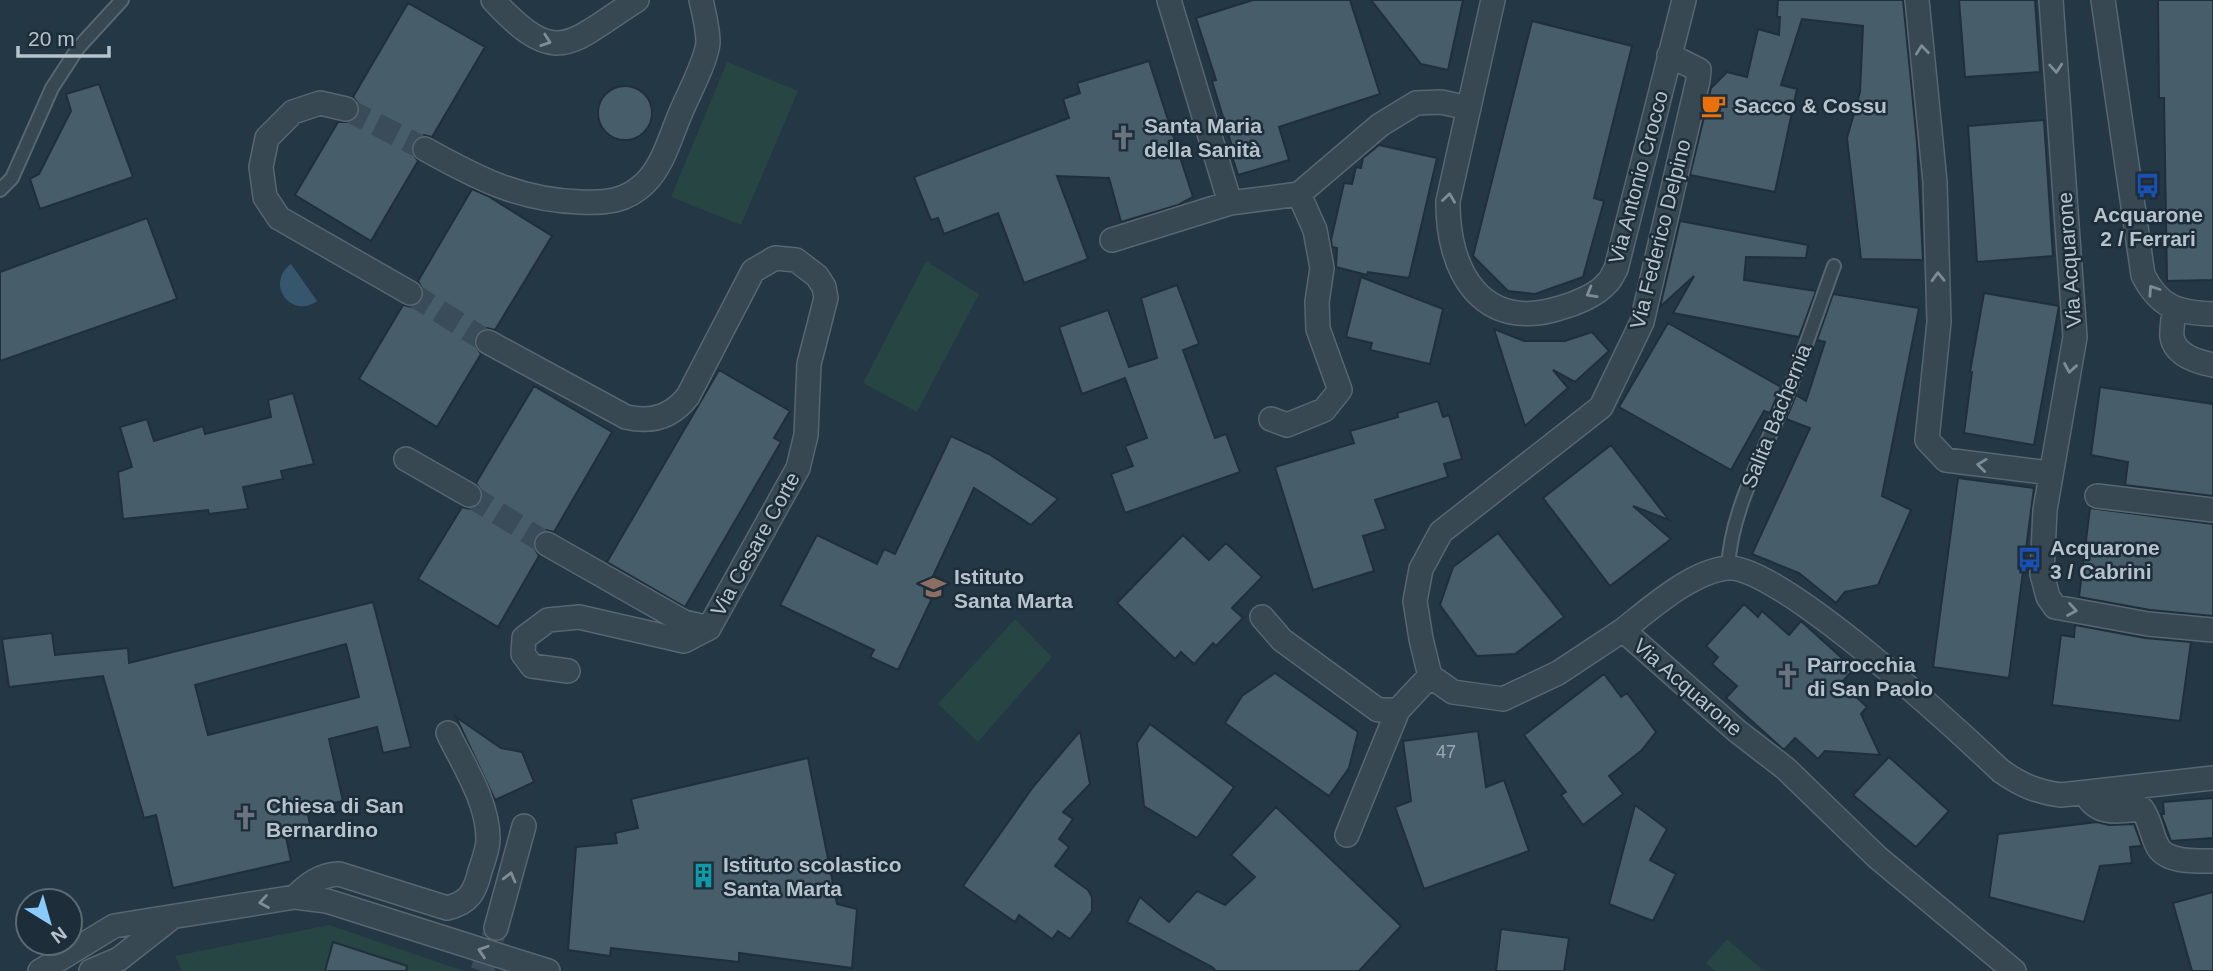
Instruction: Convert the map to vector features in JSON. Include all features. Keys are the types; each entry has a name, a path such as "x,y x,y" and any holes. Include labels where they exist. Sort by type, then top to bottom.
{"street":[{"path":"493,0 515,24 540,40 555,45 569,43 583,36 637,0"},
{"path":"425,149 470,174 530,197 564,202 609,203 637,191 655,172 708,46 701,0"},
{"path":"1169,0 1230,203"},
{"name":"Via Antonio Crocco","path":"1493,0 1448,201 1449,234 1454,254 1471,288 1486,302 1504,311 1524,315 1543,314 1569,305 1607,284 1616,269 1684,0"},
{"path":"1917,0 1935,182 1939,322 1927,440 1946,460 2050,473"},
{"name":"Via Acquarone","path":"2051,0 2075,337 2050,473 2042,574 2048,597 2055,607 2147,624 2213,631"},
{"path":"2103,0 2143,275 2159,300 2174,308 2198,314 2213,314"},
{"name":"Via Federico Delpino","path":"1430,676 1415,601 1421,569 1441,531 1601,407 1642,322 1698,80 1699,70 1670,55"},
{"path":"1112,240 1230,203 1299,194 1380,125 1416,103 1441,102 1469,108"},
{"path":"346,109 320,103 293,112 267,138 261,167 265,197 279,218 410,293"},
{"path":"1271,419 1286,425 1324,410 1340,390 1318,329 1317,302 1322,268 1315,230 1299,194"},
{"name":"Via Cesare Corte","path":"488,342 626,417 652,419 665,416 679,408 688,396 753,271 775,258 785,257 808,267 824,287 825,298 808,364 806,435 798,468 709,628 684,641 579,617 548,620 524,638 523,654 532,666 568,671"},
{"path":"2174,308 2172,338 2177,348 2199,362 2213,365"},
{"path":"406,459 469,495"},
{"path":"2097,496 2213,510"},
{"name":"Via Cesare Corte","path":"547,544 684,622 709,628"},
{"path":"1728,568 1757,576 1791,594 1896,677 2001,771 2038,792 2085,793 2213,778"},
{"name":"Via Acquarone","path":"1728,568 1685,583 1623,630 1737,731 1785,768 1877,858 2014,971"},
{"path":"1262,617 1282,640 1378,710 1398,710"},
{"path":"1347,835 1398,710 1430,676 1453,692 1503,699 1558,673 1623,630"},
{"path":"295,897 315,880 326,875 339,874 447,908 458,906 469,899 476,890 488,842 485,812 449,733"},
{"path":"2085,793 2091,804 2109,812 2142,809 2158,848 2168,856 2213,860"},
{"path":"488,842 524,826 496,928"},
{"path":"40,971 114,926 295,897 327,901 548,971"},
{"path":"91,971 118,959 173,917"}],"lane":[{"path":"0,190 12,178 52,88 72,58 122,0"},
{"name":"Salita Bachernia","path":"1728,568 1729,544 1740,505 1782,409 1833,267"}],"green space":[{"path":"727,62 798,91 741,225 671,197"},
{"path":"926,261 979,294 917,412 863,383"},
{"path":"1015,619 1052,657 978,742 938,704"},
{"path":"329,925 464,971 182,971 175,956"},
{"path":"1727,939 1764,971 1715,971 1706,963"}],"water":[{"path":"291,264 317,301 308,306 291,303 281,290 283,272"}],"building":[{"path":"1253,0 1350,0 1380,94 1279,127 1289,160 1238,175 1212,81 1216,80 1196,18"},
{"path":"1371,0 1463,0 1448,70 1421,64"},
{"path":"1778,0 1903,0 1917,143 1923,260 1861,259 1847,138 1860,92 1863,26 1802,19 1781,85 1797,89 1775,192 1690,175 1711,88 1727,72 1747,77 1758,29 1779,35"},
{"path":"1959,0 2035,0 2040,72 1965,77"},
{"path":"2158,0 2213,0 2213,280 2167,281 2164,98 2159,98"},
{"path":"408,3 485,47 432,137 424,135 413,142 411,150 418,161 371,241 295,195 338,122 349,122 357,118 360,106 353,97"},
{"path":"1532,21 1632,46 1594,198 1604,201 1583,277 1535,294 1508,291 1473,256"},
{"path":"1149,61 1193,197 1178,205 1121,222 1109,178 1057,176 1088,259 1024,283 998,213 944,234 938,218 931,220 914,177 1069,118 1063,99 1080,93 1077,83"},
{"path":"99,84 133,177 40,209 30,179 39,174 71,111 66,94"},
{"path":"625,86 644,94 652,113 644,132 625,140 606,132 598,113 606,94"},
{"path":"2044,120 2053,256 1977,262 1968,126"},
{"path":"1379,145 1437,158 1409,278 1368,272 1367,275 1336,267 1337,248 1332,247 1331,240 1344,183 1352,184 1356,167 1361,168 1363,158"},
{"path":"472,189 552,236 495,330 487,328 476,335 474,343 481,354 437,427 359,379 403,305 411,307 422,300 424,292 418,281"},
{"path":"147,218 177,299 0,361 0,272"},
{"path":"1680,221 1808,245 1806,258 1746,257 1744,280 1816,291 1799,337 1673,313 1694,276 1660,307"},
{"path":"1361,277 1443,309 1430,364 1370,350 1372,343 1346,337"},
{"path":"1177,285 1199,344 1183,350 1215,438 1226,434 1240,472 1125,513 1111,474 1133,466 1125,446 1147,438 1125,378 1082,394 1059,327 1108,310 1129,367 1157,358 1141,298"},
{"path":"1984,293 2059,306 2034,445 1964,433 1970,372"},
{"path":"1833,294 1919,308 1882,496 1911,510 1878,585 1845,592 1836,603 1799,573 1752,554 1810,428 1786,419 1796,395 1806,401 1825,342 1817,340"},
{"path":"1668,323 1781,387 1770,413 1764,411 1731,470 1619,407"},
{"path":"1494,329 1524,341 1565,341 1592,332 1609,351 1575,382 1553,370 1568,388 1525,426"},
{"path":"719,370 790,411 774,438 781,442 685,607 607,562"},
{"path":"534,386 612,432 554,532 546,530 535,537 533,545 539,556 498,627 418,579 462,507 470,509 481,502 483,494 476,483"},
{"path":"2100,387 2213,404 2213,496 2125,485 2128,462 2091,455"},
{"path":"293,393 314,464 281,471 283,479 243,487 248,509 209,514 208,510 123,519 118,472 132,467 120,427 147,419 154,441 203,426 205,434 271,417 268,400"},
{"path":"1438,401 1443,417 1449,415 1462,459 1444,464 1448,477 1375,500 1386,529 1363,536 1374,571 1313,590 1275,467 1354,443 1350,431 1398,417 1397,413"},
{"path":"951,436 989,454 1058,499 1031,525 974,488 927,589 935,592 898,670 870,657 874,650 780,605 817,535 877,564 884,549 895,554"},
{"path":"1611,445 1669,520 1633,506 1671,539 1610,586 1543,498"},
{"path":"1958,478 2034,488 2009,678 1933,667"},
{"path":"2090,508 2213,524 2213,616 2150,610 2079,597"},
{"path":"1498,533 1564,617 1515,654 1477,656 1440,605 1453,567"},
{"path":"1183,535 1209,560 1226,543 1262,577 1232,608 1243,618 1216,646 1213,643 1194,664 1181,652 1175,659 1117,603"},
{"path":"373,602 411,747 383,753 377,727 329,739 343,801 307,809 310,825 296,829 298,835 286,837 291,861 173,888 156,815 144,818 103,676 9,687 2,639 52,633 55,655 128,648 129,663","holes":["346,644 359,697 208,735 195,685"]},
{"name":"Parrocchia di San Paolo","path":"1744,604 1758,617 1762,611 1789,635 1801,621 1854,669 1841,683 1867,707 1861,714 1880,755 1825,751 1818,759 1795,738 1784,750 1726,698 1737,686 1712,664 1718,657 1706,646"},
{"path":"2075,625 2145,638 2191,642 2180,721 2052,705 2061,635 2074,637"},
{"path":"1275,673 1358,732 1349,768 1329,796 1225,723 1242,696"},
{"path":"1604,674 1621,697 1627,693 1656,732 1641,751 1609,776 1623,794 1583,825 1561,795 1566,792 1524,735"},
{"path":"456,717 501,748 522,752 534,782 495,800"},
{"path":"1150,724 1234,787 1197,838 1144,806 1137,743"},
{"path":"1080,731 1090,784 1063,812 1073,819 1059,839 1069,847 1055,866 1088,890 1092,897 1092,911 1070,939 1058,931 1052,939 1019,915 1015,922 963,886 1033,787"},
{"path":"1478,731 1486,787 1504,780 1529,851 1424,889 1395,807 1411,801 1403,741"},
{"path":"1889,757 1949,811 1916,847 1853,795"},
{"name":"Istituto scolastico Santa Marta","path":"808,758 837,904 857,909 852,968 739,953 739,962 611,948 610,956 568,950 576,847 617,843 615,833 638,828 631,799"},
{"path":"2213,798 2213,838 2171,841 2161,814 2164,814 2163,802"},
{"path":"1635,805 1667,829 1650,860 1676,874 1653,921 1609,904"},
{"path":"1276,807 1401,926 1359,971 1216,971 1127,922 1140,897 1169,922 1197,891 1225,905 1255,877 1231,855"},
{"path":"2097,822 2109,825 2134,824 2142,846 2130,847 2132,863 2100,866 2084,922 1989,897 1998,834"},
{"path":"2213,892 2213,971 2192,971 2173,903"},
{"path":"1501,929 1569,938 1564,971 1496,971"},
{"path":"333,942 407,966 406,971 325,971"}],"tunnel":[{"path":"346,109 425,149"},
{"path":"410,293 488,342"},
{"path":"469,495 547,544"},
{"path":"482,971 496,928"}],"place":[{"name":"Sacco & Cossu","path":"1714,105"},
{"name":"Santa Maria della Sanità","path":"1124,137"},
{"name":"Acquarone 2 / Ferrari","path":"2148,185"},
{"name":"Acquarone 3 / Cabrini","path":"2030,559"},
{"name":"Istituto Santa Marta","path":"934,588"},
{"name":"Parrocchia di San Paolo","path":"1787,676"},
{"name":"Chiesa di San Bernardino","path":"246,817"},
{"name":"Istituto scolastico Santa Marta","path":"703,876"}]}
